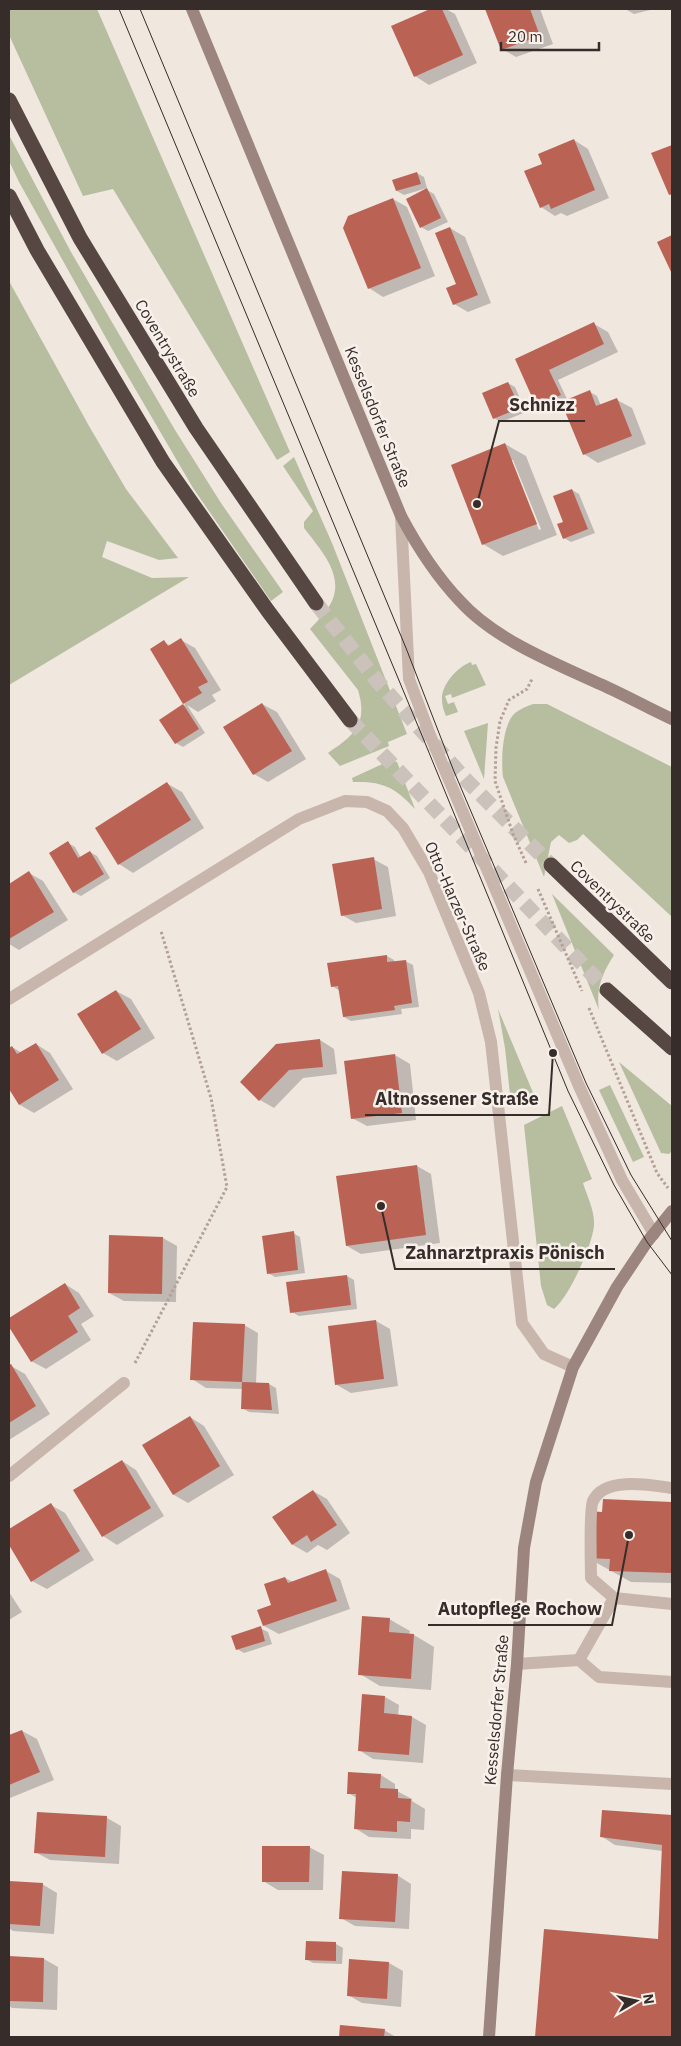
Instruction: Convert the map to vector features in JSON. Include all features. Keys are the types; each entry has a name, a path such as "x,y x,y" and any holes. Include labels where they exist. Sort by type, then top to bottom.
{"highway":[{"name":"Coventrystraße","path":"9,100 80,238 196,428 316,603"},
{"path":"9,196 37,250 163,462 263,603 350,720"},
{"name":"Coventrystraße","path":"551,865 672,982"},
{"path":"607,990 672,1048"}],"street":[{"name":"Kesselsdorfer Straße","path":"192,9 401,516 415,543 460,602 498,633 542,658 631,698 672,720"},
{"path":"401,516 409,679 430,735 579,1086 622,1180 654,1234"},
{"name":"Otto-Harzer-Straße","path":"9,999 300,819 346,801 367,802 386,811 403,828 429,872 479,992 491,1042 522,1323 544,1354 573,1367"},
{"name":"Kesselsdorfer Straße","path":"489,2037 524,1548 536,1482 573,1367 617,1288 672,1211"},
{"path":"9,1476 124,1384"},
{"path":"672,1488 629,1483 601,1490 592,1501 591,1578 614,1598 672,1604"},
{"path":"579,1660 614,1598"},
{"path":"517,1664 579,1660 599,1677 672,1682"},
{"path":"507,1775 672,1784"}],"path":[{"path":"509,700 527,689 542,658"},
{"path":"124,1384 227,1187 212,1098 154,908"},
{"path":"602,1040 657,1173 672,1194"}],"green space":[{"path":"9,9 97,9 290,452 277,460 113,189 83,196 9,35"},
{"path":"9,135 71,252 175,430 221,503 283,592 271,601 193,488 116,356 19,182 9,161"},
{"path":"9,281 126,489 178,558 159,560 107,541 102,557 152,578 189,577 9,685"},
{"path":"294,457 332,543 407,734 388,742 389,746 340,766 328,753 352,734 357,727 360,720 361,701 358,690 310,629 330,605 335,591 335,581 333,572 323,553 304,528 304,522 313,511 283,466"},
{"path":"471,662 472,665 476,664 486,685 452,698 451,694 445,696 448,704 454,702 458,712 446,716 442,702 444,688 455,672"},
{"path":"533,704 547,704 672,767 672,917 583,834 577,840 569,843 559,835 551,842 544,877 503,777 502,770 503,743 507,726 515,713"},
{"path":"488,723 484,779 464,731"},
{"path":"391,760 397,762 415,809 401,795 387,787 380,784 353,782 352,778"},
{"path":"552,894 614,955 599,988 599,1010"},
{"path":"498,1009 534,1095 521,1103 511,1104 505,1048"},
{"path":"619,1062 672,1106 672,1151 669,1154 661,1153"},
{"path":"610,1085 644,1157 633,1162 599,1090"},
{"path":"562,1106 592,1179 583,1183 592,1209 594,1225 593,1234 579,1270 560,1303 554,1309 547,1305 541,1286 524,1125"}],"building":[{"path":"430,9 442,9 463,55 414,77 391,26"},
{"path":"485,9 530,9 540,36 501,50"},
{"path":"574,139 595,190 551,209 549,204 540,208 524,171 542,164 538,154"},
{"path":"672,145 672,194 669,195 651,153"},
{"path":"417,172 421,184 396,191 392,180"},
{"path":"427,188 441,218 420,228 406,199"},
{"path":"393,198 421,268 368,289 343,228 348,216"},
{"path":"450,227 478,295 453,305 446,288 456,284 435,233"},
{"path":"672,235 672,274 657,242"},
{"path":"594,322 604,344 549,370 561,395 536,406 515,359"},
{"path":"508,382 520,408 493,419 482,393"},
{"path":"590,390 596,406 617,398 632,436 583,455 561,402"},
{"path":"505,443 537,524 482,545 451,465"},
{"path":"572,489 588,529 563,539 557,524 563,522 553,496"},
{"path":"181,638 208,682 198,687 202,693 183,704 150,649 164,640 168,646"},
{"path":"262,703 292,751 253,775 223,727"},
{"path":"183,704 199,729 175,744 159,720"},
{"path":"167,782 191,820 118,865 95,828"},
{"path":"68,841 78,858 90,851 104,874 73,893 49,853"},
{"path":"374,857 382,909 341,916 332,864"},
{"path":"29,871 54,912 9,939 9,884"},
{"path":"387,955 387,962 406,960 412,1003 394,1006 395,1010 343,1017 338,986 331,987 327,963"},
{"path":"116,990 141,1029 102,1054 77,1014"},
{"path":"320,1039 323,1067 289,1070 259,1101 240,1082 276,1044"},
{"path":"36,1043 59,1080 19,1105 9,1089 9,1048 12,1046 17,1054"},
{"path":"395,1054 402,1113 351,1119 344,1061"},
{"path":"417,1165 426,1235 346,1246 336,1176"},
{"path":"294,1231 298,1270 267,1274 262,1236"},
{"path":"109,1235 163,1237 162,1294 108,1293"},
{"path":"347,1275 351,1305 290,1313 286,1282"},
{"path":"65,1283 80,1308 68,1316 78,1332 31,1362 9,1327 9,1318"},
{"path":"376,1320 384,1379 335,1385 328,1326"},
{"path":"193,1322 245,1324 242,1382 190,1380"},
{"path":"11,1364 36,1406 9,1423 9,1365"},
{"path":"242,1382 269,1383 272,1410 241,1409"},
{"path":"190,1416 220,1466 173,1495 142,1445"},
{"path":"122,1460 151,1508 102,1537 73,1490"},
{"path":"313,1490 337,1525 311,1542 307,1535 292,1545 272,1517"},
{"path":"603,1499 672,1502 672,1573 609,1571 610,1559 585,1558 587,1511 602,1512"},
{"path":"51,1503 80,1551 31,1582 9,1545 9,1529"},
{"path":"326,1569 337,1601 263,1626 257,1610 271,1605 264,1584 285,1577 288,1583"},
{"path":"362,1616 390,1618 389,1632 414,1634 411,1679 358,1675"},
{"path":"261,1626 265,1641 236,1650 231,1636"},
{"path":"362,1694 385,1696 384,1713 412,1716 409,1755 358,1751"},
{"path":"22,1730 40,1772 9,1785 9,1735"},
{"path":"348,1772 381,1774 380,1788 398,1789 398,1798 411,1799 410,1822 397,1821 397,1832 354,1829 356,1794 347,1794"},
{"path":"602,1810 672,1815 672,2037 535,2037 544,1929 658,1939 662,1845 600,1837"},
{"path":"37,1812 107,1816 105,1857 34,1853"},
{"path":"262,1846 310,1846 309,1882 262,1882"},
{"path":"342,1871 398,1874 395,1922 339,1919"},
{"path":"9,1881 43,1883 40,1926 9,1924"},
{"path":"306,1941 336,1942 336,1961 305,1960"},
{"path":"9,1956 44,1958 43,2002 9,2001"},
{"path":"349,1959 389,1962 387,1999 347,1996"},
{"path":"340,2025 385,2029 384,2037 339,2037"}],"tunnel":[{"path":"316,603 378,682 467,781 551,865"},
{"path":"350,720 607,990"}],"tram line":[{"path":"119,9 568,1091 614,1185 647,1242 672,1275"},
{"path":"140,9 406,648 453,769 586,1083 631,1175 672,1241"}],"place":[{"name":"Schnizz","path":"477,504"},
{"name":"Altnossener Straße","path":"553,1053"},
{"name":"Zahnarztpraxis Pönisch","path":"381,1206"},
{"name":"Autopflege Rochow","path":"629,1535"}]}
